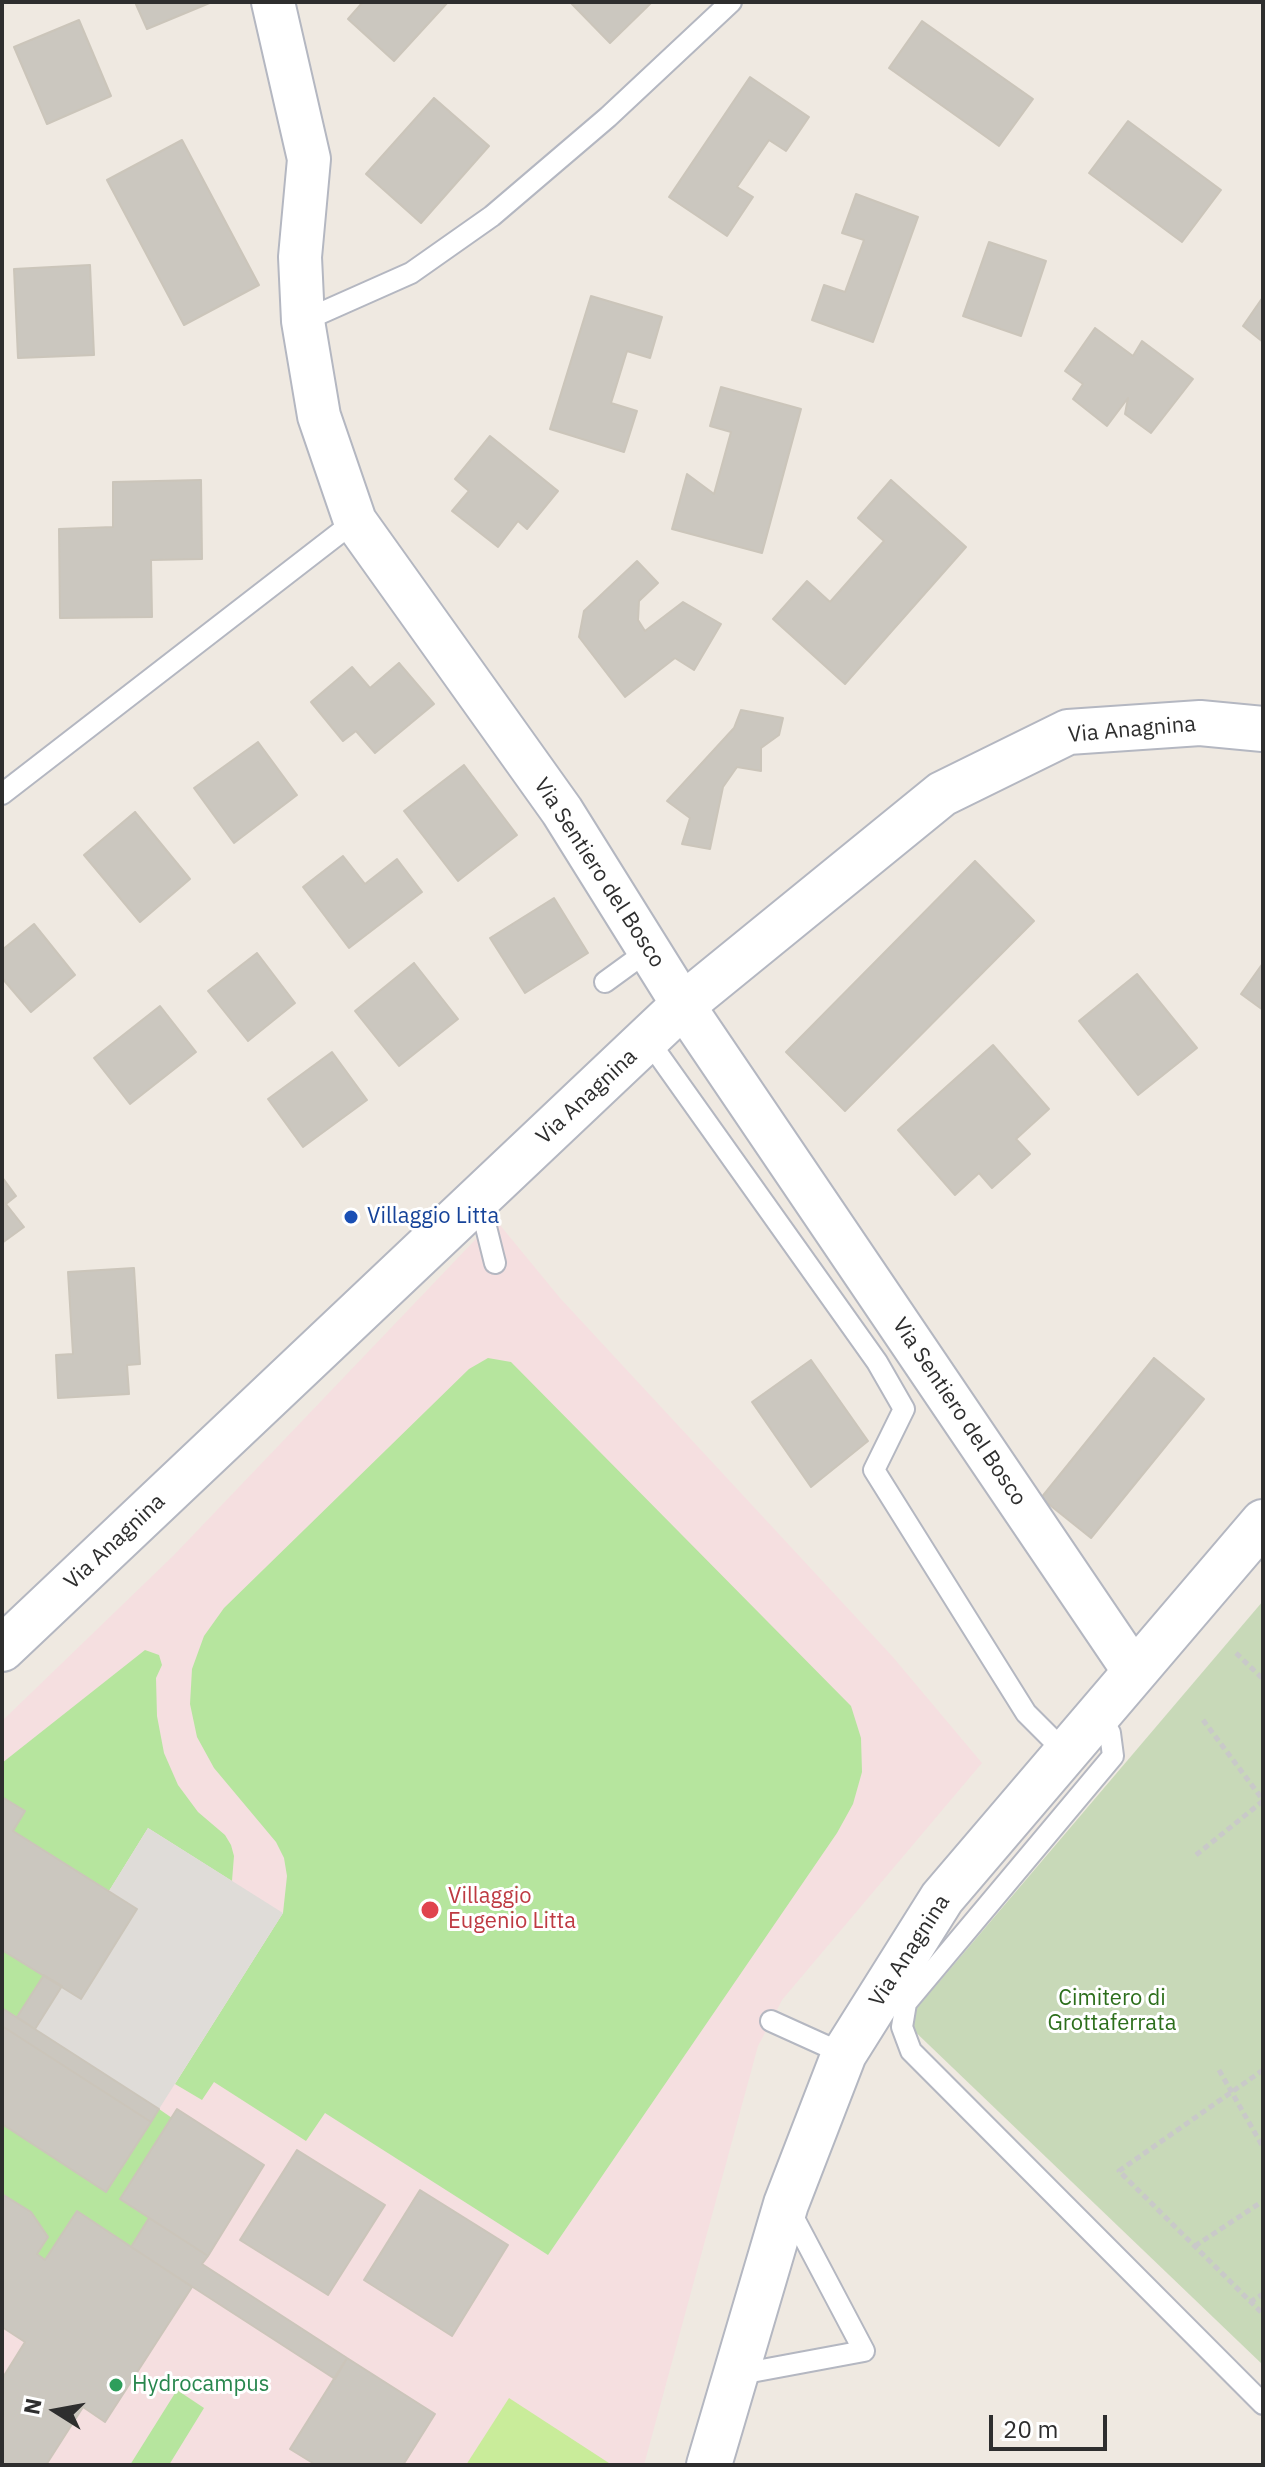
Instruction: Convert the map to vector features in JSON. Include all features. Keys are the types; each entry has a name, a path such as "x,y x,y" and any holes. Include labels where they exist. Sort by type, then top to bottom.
{"main road":[{"name":"Via Anagnina","path":"2,1649 683,1005 942,794 1068,732 1200,723 1263,729"},
{"name":"Via Anagnina","path":"709,2465 786,2204 844,2054 942,1898 1133,1670 1263,1522"}],"street":[{"name":"Via Sentiero del Bosco","path":"273,2 309,159 300,257 303,321 319,416 355,521 562,811 683,1005 1133,1670"}],"lane":[{"path":"303,321 411,273 492,216 608,117 731,2"},
{"path":"2,794 355,521"},
{"path":"605,982 649,950"},
{"path":"648,1040 877,1362 904,1409 874,1470 1026,1713 1065,1752"},
{"path":"479,1199 495,1263"},
{"path":"1098,1712 1110,1733 1113,1756 906,2003 902,2027 911,2051 1263,2404"},
{"path":"771,2021 844,2054"},
{"path":"735,2375 864,2351 786,2204"}],"path":[{"path":"1236,1653 1263,1679"},
{"path":"1196,1855 1263,1800 1203,1720"},
{"path":"1219,2070 1263,2147"},
{"path":"1263,2070 1119,2171 1263,2314"},
{"path":"1195,2246 1263,2201"},
{"path":"1250,2302 1263,2294"}],"shaded area":[{"name":"Villaggio Eugenio Litta","path":"495,1219 560,1298 892,1656 982,1763 782,2000 758,2046 644,2465 2,2465 2,1721 174,1555"},
{"path":"148,1828 283,1913 159,2109 35,2029 62,1986 81,1998 137,1909 109,1891"}],"green space":[{"path":"488,1358 511,1362 851,1706 861,1738 862,1772 853,1804 837,1833 548,2255 325,2113 306,2141 214,2082 202,2100 175,2084 283,1913 287,1876 284,1858 276,1842 214,1768 197,1737 190,1704 192,1669 204,1636 224,1608 469,1369"},
{"name":"Cimitero di Grottaferrata","path":"1263,1601 1263,2365 905,2022"},
{"path":"145,1650 159,1655 162,1665 156,1678 157,1716 164,1753 178,1785 198,1812 225,1835 231,1845 234,1856 232,1881 148,1828 109,1891 13,1831 2,1797 2,1763"},
{"path":"2,1950 44,1975 17,2017 2,2008"},
{"path":"159,2109 172,2118 120,2199 149,2218 131,2247 77,2211 45,2260 37,2254 48,2236 31,2212 2,2194 2,2124 106,2191"},
{"path":"177,2390 204,2408 169,2465 130,2465"},
{"path":"509,2398 612,2465 466,2465"}],"building":[{"path":"135,2 212,2 147,29"},
{"path":"363,2 448,2 394,61 348,19"},
{"path":"570,2 652,2 610,43"},
{"path":"79,20 111,96 47,124 14,47"},
{"path":"922,21 1033,99 999,146 889,68"},
{"path":"750,77 809,117 786,151 769,140 737,187 753,197 727,236 669,197"},
{"path":"434,98 489,146 421,223 366,174"},
{"path":"1128,121 1221,190 1182,242 1089,173"},
{"path":"182,140 259,285 184,325 107,180"},
{"path":"856,194 918,217 873,342 812,320 824,285 845,292 864,240 842,233"},
{"path":"989,242 1046,261 1021,336 963,316"},
{"path":"90,265 94,355 18,358 14,269"},
{"path":"591,296 662,317 650,358 627,351 611,403 637,411 624,452 550,429"},
{"path":"1263,297 1263,342 1243,326"},
{"path":"1095,328 1133,356 1142,341 1193,379 1151,433 1125,414 1128,398 1107,426 1073,399 1083,384 1065,371"},
{"path":"721,387 801,409 762,553 672,529 687,474 714,494 731,432 710,426"},
{"path":"490,436 558,491 527,529 518,521 498,547 452,511 469,491 455,479"},
{"path":"201,480 202,559 151,560 152,617 60,618 59,529 113,527 113,482"},
{"path":"891,480 966,547 845,684 773,619 807,581 830,602 884,541 858,518"},
{"path":"637,561 658,583 639,601 638,620 645,631 683,602 721,624 694,670 675,658 625,697 579,637 584,611"},
{"path":"399,663 434,704 375,753 356,731 343,741 311,702 352,667 370,688"},
{"path":"741,710 783,718 779,735 761,748 761,771 737,767 723,787 710,849 682,844 690,818 667,801 734,728"},
{"path":"258,742 297,795 234,843 194,788"},
{"path":"464,765 517,835 458,881 404,811"},
{"path":"135,812 190,879 140,922 84,855"},
{"path":"343,856 365,884 397,859 422,892 349,948 303,887"},
{"path":"975,861 1034,921 845,1111 786,1052"},
{"path":"554,898 588,953 525,993 490,938"},
{"path":"34,924 75,975 31,1012 2,978 2,950"},
{"path":"257,953 295,1003 248,1041 208,991"},
{"path":"414,963 458,1019 399,1066 355,1011"},
{"path":"1263,963 1263,1010 1241,994"},
{"path":"1137,974 1197,1048 1138,1095 1079,1021"},
{"path":"160,1006 196,1052 130,1104 94,1058"},
{"path":"993,1045 1049,1109 1016,1139 1030,1154 992,1188 979,1173 955,1195 898,1130"},
{"path":"332,1052 367,1100 303,1147 268,1099"},
{"path":"2,1177 16,1196 6,1204 24,1227 2,1243"},
{"path":"134,1268 140,1364 127,1365 129,1394 58,1398 56,1355 73,1354 68,1272"},
{"path":"1154,1358 1204,1399 1091,1538 1041,1498"},
{"path":"811,1360 868,1441 811,1487 752,1402"},
{"path":"2,1797 25,1811 13,1831 137,1909 81,1999 2,1950"},
{"path":"44,1975 62,1986 35,2029 17,2017"},
{"path":"2,2008 159,2109 151,2122 2,2026"},
{"path":"2,2026 151,2122 106,2192 2,2124"},
{"path":"177,2109 264,2165 208,2256 120,2199"},
{"path":"297,2150 385,2205 328,2295 240,2240"},
{"path":"420,2190 508,2245 452,2336 364,2280"},
{"path":"2,2194 31,2212 48,2237 37,2254 45,2260 77,2211 192,2287 105,2422 83,2407 46,2465 7,2465 2,2462 2,2379 25,2342 2,2327"},
{"path":"149,2218 208,2256 202,2264 347,2358 335,2379 131,2247"},
{"path":"347,2358 435,2414 403,2465 316,2465 290,2449"}],"place":[{"name":"Villaggio Litta","path":"351,1217"},
{"name":"Villaggio Eugenio Litta","path":"430,1910"},
{"name":"Hydrocampus","path":"116,2385"}]}
